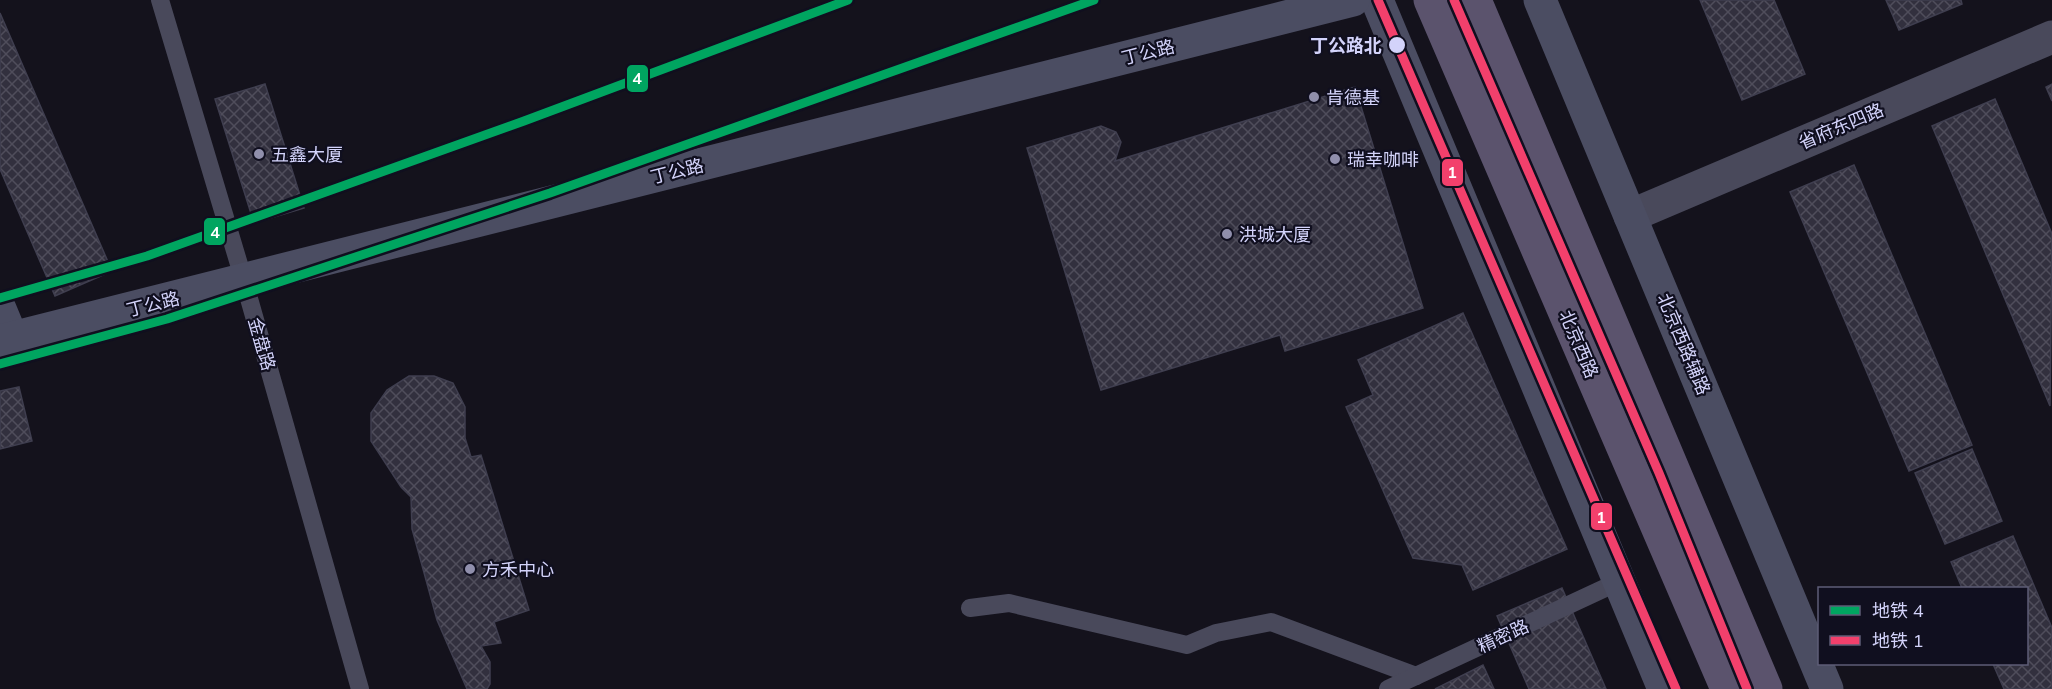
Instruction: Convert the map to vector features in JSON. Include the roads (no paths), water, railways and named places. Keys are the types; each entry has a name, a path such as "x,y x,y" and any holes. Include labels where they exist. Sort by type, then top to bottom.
{"main road":[{"name":"丁公路","path":"4,330 244,281 1353,0"},
{"path":"1377,0 1664,689"},
{"name":"北京西路","path":"1430,0 1727,689"},
{"path":"1475,0 1766,689"},
{"name":"北京西路辅路","path":"1540,0 1827,689"}],"street":[{"name":"省府东四路","path":"1630,216 2052,37"}],"lane":[{"name":"金盘路","path":"160,0 244,281 360,689"},
{"name":"精密路","path":"1388,689 1618,582"},
{"path":"970,608 1010,603 1187,645 1216,633 1271,622 1416,676"}],"metro line":[{"name":"4","path":"0,298 147,256 524,121 848,0"},
{"name":"4","path":"0,364 167,319 550,193 1094,0"},
{"name":"1","path":"1378,0 1676,689"},
{"name":"1","path":"1454,0 1659,473 1747,689"}],"place":[{"name":"丁公路北","path":"1397,45"},
{"name":"肯德基","path":"1314,97"},
{"name":"五鑫大厦","path":"259,154"},
{"name":"瑞幸咖啡","path":"1335,159"},
{"name":"洪城大厦","path":"1227,234"},
{"name":"方禾中心","path":"470,569"}]}
